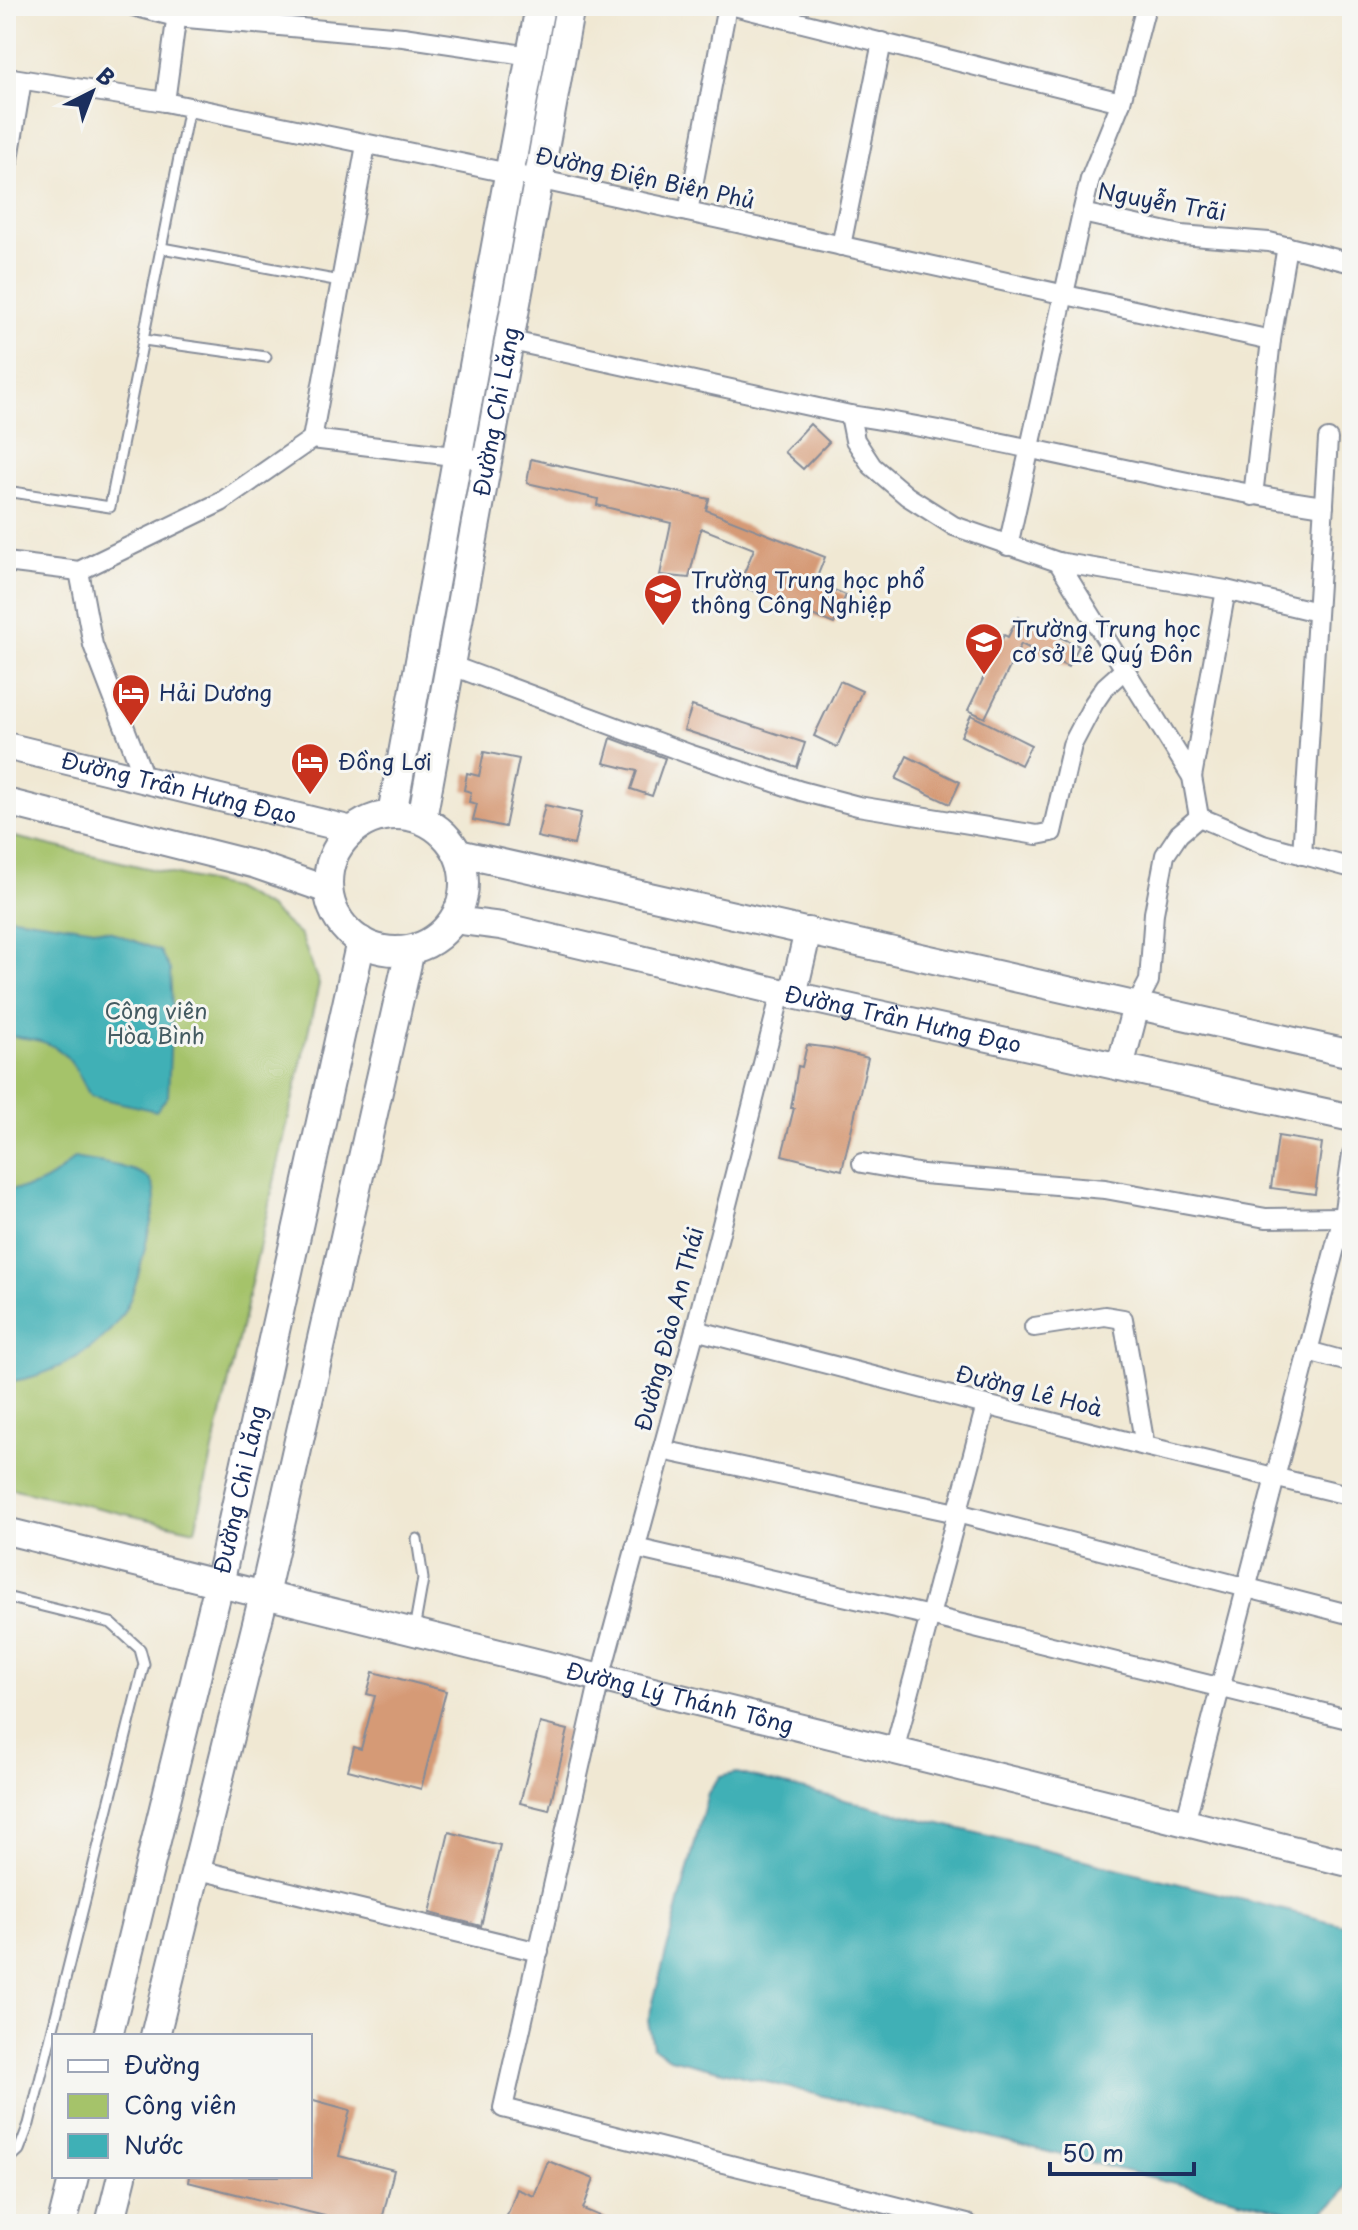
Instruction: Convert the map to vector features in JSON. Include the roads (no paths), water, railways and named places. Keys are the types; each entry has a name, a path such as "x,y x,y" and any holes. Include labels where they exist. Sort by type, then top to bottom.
{"main road":[{"name":"Đường Chi Lăng","path":"422,819 507,340 531,56 540,6"},
{"name":"Đường Chi Lăng","path":"392,814 457,457 523,176 570,6"},
{"name":"Đường Trần Hưng Đạo","path":"6,746 352,830"},
{"path":"6,802 256,865 328,890"},
{"path":"392,814 422,819 443,833 458,853 465,887 454,920 435,940 410,950 385,950 361,941 338,919 328,890 333,857 352,830 371,819 392,814"},
{"path":"458,853 1352,1054"},
{"name":"Đường Trần Hưng Đạo","path":"454,920 501,926 787,994 1352,1118"},
{"path":"787,994 808,931"},
{"name":"Đường Chi Lăng","path":"108,2034 219,1584 361,941"},
{"name":"Đường Chi Lăng","path":"155,2034 264,1595 410,950"},
{"path":"1120,1067 1136,1006"},
{"name":"Đường Lý Thánh Tông","path":"6,1531 1352,1864"},
{"path":"62,2224 74,2178"},
{"path":"110,2224 122,2178"}],"street":[{"path":"133,6 403,37 531,56"},
{"path":"688,212 727,6"},
{"path":"734,6 1121,102"},
{"name":"Nguyễn Trãi","path":"1146,6 1121,102 1090,179 1082,213 1181,235 1269,242 1352,263"},
{"path":"165,102 177,11"},
{"path":"841,246 882,42"},
{"path":"6,175 14,79"},
{"name":"Đường Điện Biên Phủ","path":"14,79 165,102 523,176 1271,340"},
{"path":"312,439 366,145"},
{"path":"1008,546 1082,213"},
{"path":"1253,496 1271,340 1287,246"},
{"path":"507,340 850,415 1030,448 1253,496 1324,506"},
{"path":"850,415 855,440 872,466 907,496 954,526 1058,562 1226,590 1317,612"},
{"path":"6,562 79,571 221,502 312,439 486,460"},
{"path":"1302,855 1328,439"},
{"path":"1058,562 1192,777"},
{"path":"79,571 93,645 145,780"},
{"path":"1199,817 1192,777 1226,590"},
{"path":"450,665 717,764 801,791 858,806 1037,835 1052,832 1072,745 1105,687 1125,669"},
{"path":"1199,817 1263,844 1352,868"},
{"path":"1136,1006 1149,981 1154,913 1165,855 1179,834 1199,817"},
{"name":"Đường Đào An Thái","path":"787,994 600,1678 503,2108 967,2224"},
{"path":"1185,1823 1308,1351 1344,1243 1343,1217 1352,1154"},
{"path":"862,1163 923,1174 1105,1189 1266,1218 1343,1217"},
{"path":"1034,1327 1105,1316 1123,1319 1145,1446"},
{"name":"Đường Lê Hoà","path":"695,1330 1352,1496"},
{"path":"1308,1351 1352,1363"},
{"path":"894,1751 986,1405"},
{"path":"662,1450 957,1513 1352,1615"},
{"path":"635,1548 930,1616 1352,1720"},
{"path":"195,1869 539,1952"}],"lane":[{"path":"6,491 110,507 189,107"},
{"path":"162,248 340,281"},
{"path":"144,340 266,357"},
{"path":"414,1631 423,1579 417,1539"},
{"path":"6,1597 111,1623 140,1649 144,1664 29,2124 19,2150 6,2162"}],"water":[{"path":"6,916 109,931 160,951 170,970 172,1007 168,1096 156,1111 90,1096 75,1068 59,1050 38,1041 6,1036"},
{"path":"74,1158 136,1171 150,1180 155,1199 137,1280 118,1321 91,1347 59,1367 6,1382 6,1188 35,1186"},
{"path":"737,1773 1352,1927 1352,2165 1340,2198 1311,2217 670,2058 653,2047 648,2021 708,1793 720,1777"}],"place":[{"name":"Trường Trung học phổ thông Công Nghiệp","path":"663,627"},
{"name":"Trường Trung học cơ sở Lê Quý Đôn","path":"984,676"},
{"name":"Hải Dương","path":"131,727"},
{"name":"Đồng Lơi","path":"310,796"}],"park label":[{"name":"Công viên Hòa Bình","path":"156,1024"}]}
